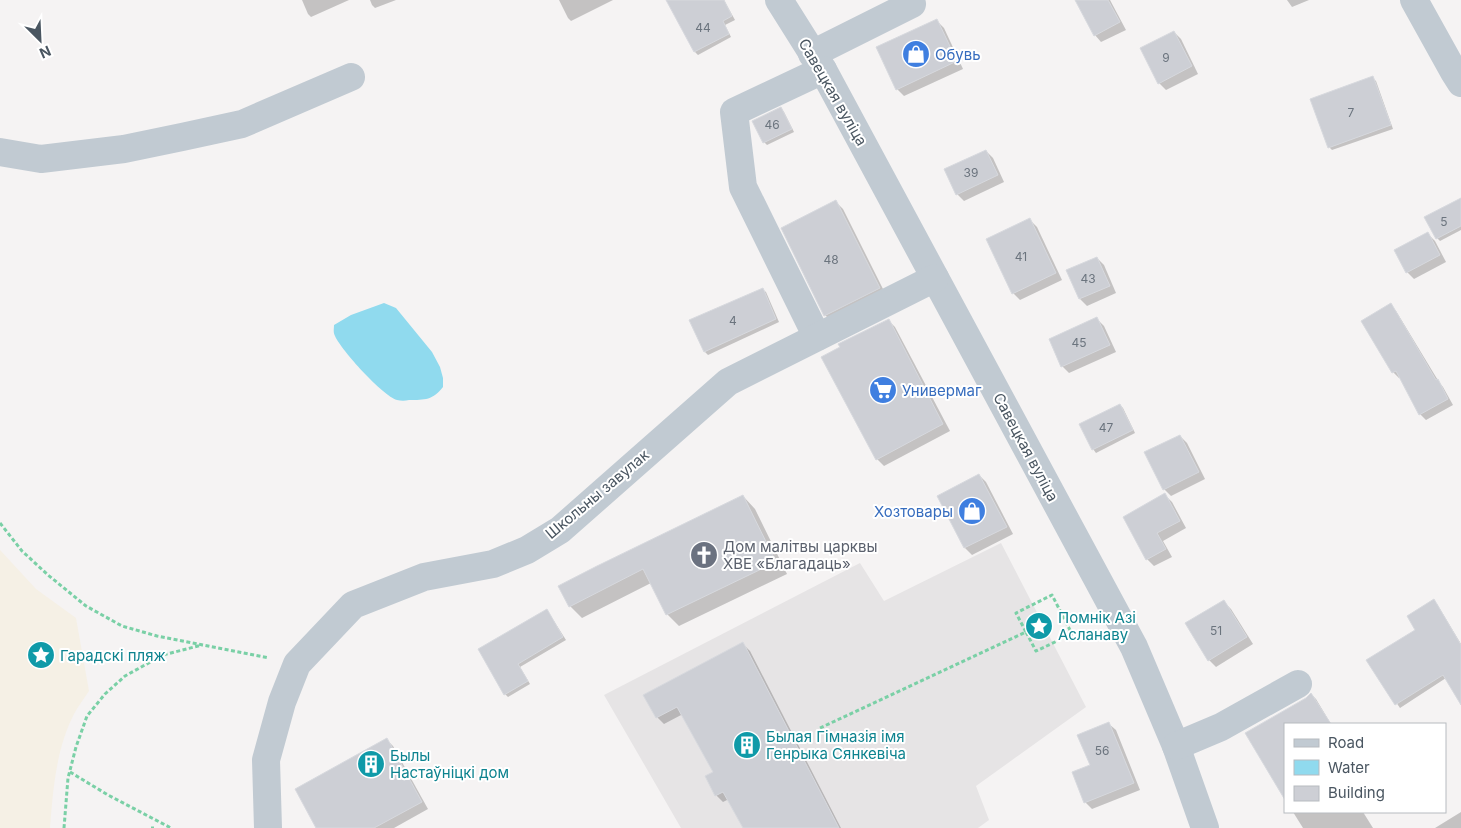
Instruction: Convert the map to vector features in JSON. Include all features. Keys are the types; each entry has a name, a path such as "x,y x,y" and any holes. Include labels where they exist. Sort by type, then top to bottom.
{"street":[{"name":"Савецкая вуліца","path":"779,0 818,62 1134,647 1176,746 1204,828"},
{"path":"1414,0 1461,83"},
{"path":"817,337 743,187 734,112 912,4"},
{"path":"0,152 41,159 124,149 182,137 242,124 352,77"},
{"name":"Школьны завулак","path":"268,828 266,760 282,702 297,664 353,605 424,577 493,564 528,550 560,530 728,382 934,278"},
{"path":"1176,746 1221,727 1298,684"}],"path":[{"path":"0,523 22,551 48,575 86,606 122,626 157,636 297,664"},
{"path":"1052,595 1072,634 1036,651 1026,632 1016,613 1052,595"},
{"path":"820,728 1026,632"},
{"path":"64,828 70,772 76,747 87,716 104,694 125,676 163,655 205,645"},
{"path":"70,772 171,828"}],"shaded area":[{"path":"1001,543 1086,707 976,786 989,820 978,828 681,828 604,695 860,563 884,601"}],"sand":[{"name":"Гарадскі пляж","path":"0,550 36,589 76,618 89,691 74,714 59,755 50,828 0,828"}],"water":[{"path":"384,303 396,308 432,352 440,367 443,378 443,387 436,395 424,399 403,401 391,397 363,372 335,336 334,325 351,315"}],"building":[{"path":"666,0 724,0 732,16 723,21 729,34 694,52"},
{"path":"1075,0 1108,0 1120,22 1094,36"},
{"name":"Обувь","path":"937,19 957,61 896,90 876,47"},
{"path":"1174,31 1192,66 1158,84 1140,48"},
{"path":"1373,76 1391,125 1328,148 1310,99"},
{"path":"781,107 792,129 763,143 752,121"},
{"path":"986,150 998,175 956,195 944,169"},
{"path":"1461,198 1461,226 1436,239 1424,217"},
{"path":"836,200 880,288 824,316 781,228"},
{"path":"1030,218 1056,273 1012,294 986,239"},
{"path":"1428,232 1440,255 1406,273 1394,250"},
{"path":"1097,257 1110,286 1079,299 1066,270"},
{"path":"763,288 776,319 704,352 689,320"},
{"path":"1391,303 1436,380 1438,379 1448,399 1419,415 1396,371 1392,373 1361,321"},
{"path":"1097,317 1110,345 1061,367 1049,339"},
{"name":"Универмаг","path":"889,319 943,424 876,460 821,357 840,347 838,344"},
{"path":"1120,404 1133,430 1092,450 1079,424"},
{"path":"1180,435 1199,472 1163,490 1144,452"},
{"name":"Хозтовары","path":"979,474 1007,527 964,548 937,496"},
{"path":"1165,493 1180,521 1157,533 1166,549 1146,560 1123,517"},
{"name":"Дом малітвы царквы ХВЕ «Благадаць»","path":"743,495 776,562 666,615 643,569 569,607 558,586"},
{"path":"1434,599 1461,645 1461,705 1443,675 1395,705 1366,660 1415,630 1407,616"},
{"path":"1224,600 1247,637 1208,661 1185,623"},
{"path":"547,609 563,637 518,664 528,681 504,695 478,649"},
{"name":"Былая Гімназія імя Генрыка Сянкевіча","path":"743,642 839,828 743,828 723,792 715,796 705,776 713,772 677,707 656,718 643,695"},
{"path":"1311,693 1330,723 1284,723 1284,798 1245,733 1306,698"},
{"path":"1109,722 1134,783 1084,803 1072,772 1090,765 1077,735"},
{"name":"Былы Настаўніцкі дом","path":"387,738 422,802 374,828 316,828 295,789"}],"place":[{"name":"Обувь","path":"916,54"},
{"name":"Универмаг","path":"883,390"},
{"name":"Хозтовары","path":"972,511"},
{"name":"Дом малітвы царквы ХВЕ «Благадаць»","path":"704,555"},
{"name":"Помнік Азі Асланаву","path":"1039,626"},
{"name":"Гарадскі пляж","path":"41,655"},
{"name":"Былая Гімназія імя Генрыка Сянкевіча","path":"747,745"},
{"name":"Былы Настаўніцкі дом","path":"371,764"}]}
